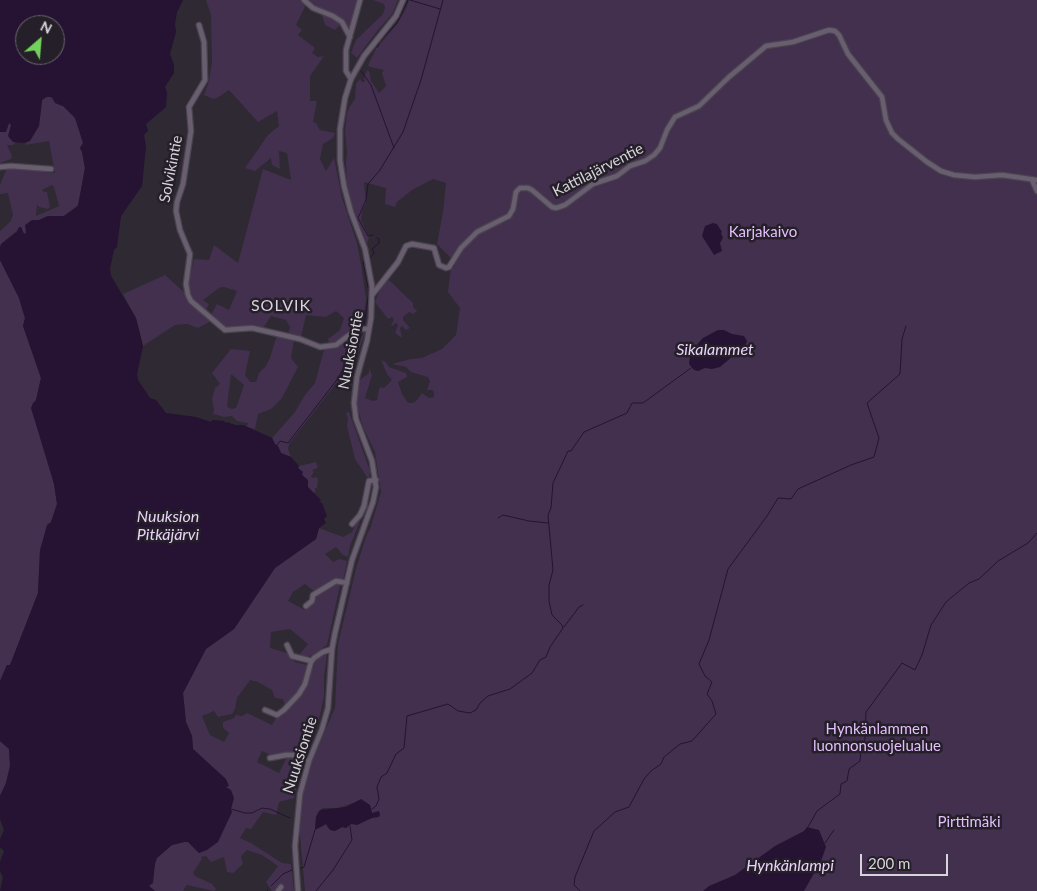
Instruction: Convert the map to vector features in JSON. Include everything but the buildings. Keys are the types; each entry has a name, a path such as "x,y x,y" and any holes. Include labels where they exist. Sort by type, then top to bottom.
{"street":[{"path":"304,0 313,8 342,22 350,37"},
{"path":"351,79 346,71 346,50 360,0"},
{"name":"Nuuksiontie","path":"298,891 295,846 300,794 309,761 328,708 332,649 355,550 373,502 376,480 372,461 356,419 354,403 357,377 369,329 372,295 368,261 347,200 341,173 340,129 345,98 351,79 364,56 396,16 403,0"},
{"name":"Solvikintie","path":"199,25 204,42 205,80 189,108 191,131 183,184 176,210 180,230 190,254 186,284 188,296 191,301 225,330 252,328 320,347 336,345 357,329 369,329"},
{"name":"Kattilajärventie","path":"372,295 398,262 406,246 412,244 434,248 439,265 446,268 450,267 461,248 477,232 509,216 513,209 516,192 520,188 532,190 552,207 556,208 565,205 593,184 617,176 630,166 645,161 654,155 660,148 667,130 675,117 699,106 729,77 766,46 793,42 829,30 839,35 848,54 882,98 886,120 892,133 923,159 941,171 954,175 1002,175 1034,180"},
{"path":"0,167 51,169"},
{"path":"1034,180 1037,191"},
{"path":"352,524 360,515 369,481 376,480"},
{"path":"306,606 312,601 313,595 336,581 347,583"},
{"path":"288,645 292,656 312,661"},
{"path":"265,710 276,715 284,710 299,694 305,684 312,661 318,655 332,649"},
{"path":"270,758 286,755 309,761"}],"green space":[{"path":"206,0 308,0 296,25 302,30 298,35 315,48 312,53 318,57 324,56 310,76 310,101 317,101 313,122 316,123 320,130 335,133 333,138 323,144 320,159 326,171 334,158 342,198 357,243 366,299 362,326 335,344 329,343 328,339 340,330 344,318 336,311 326,317 306,315 301,337 288,334 290,327 286,320 271,316 263,328 243,326 229,329 211,315 217,304 229,310 237,291 224,287 219,288 203,300 209,304 206,310 194,302 188,283 194,259 209,260 214,245 238,263 263,169 291,180 287,153 279,151 280,169 272,165 271,158 255,171 245,168 268,135 279,126 277,111 258,122 229,90 213,99 204,95 209,81 212,62 211,15"},
{"path":"308,0 358,0 348,36 341,24 335,30 325,25 320,9"},
{"path":"373,0 398,0 392,14 357,58 351,53 356,40 383,14 385,8 384,4"},
{"path":"409,0 1037,0 1037,891 305,891 299,824 304,788 309,768 335,708 338,644 357,565 381,492 375,452 363,427 358,409 357,399 360,380 369,373 369,368 372,375 365,398 373,401 377,400 379,389 381,387 384,388 392,380 381,360 386,362 389,367 406,373 407,377 398,382 402,394 408,403 413,403 422,393 429,398 434,397 432,390 427,390 430,381 428,377 411,372 406,367 392,364 422,358 442,349 456,335 460,308 448,292 451,268 455,266 454,264 467,244 479,233 491,226 508,221 516,209 516,199 519,192 527,190 533,193 534,189 525,185 518,187 513,193 508,214 480,227 469,235 452,259 437,244 446,183 433,179 412,190 397,202 395,207 385,204 386,188 364,182 366,203 362,211 361,220 369,237 367,244 347,185 345,131 347,114 355,99 356,84 360,79 362,82 365,82 364,78 367,70 369,71 371,81 379,93 386,86 382,73 384,70 368,65 376,49 397,24","holes":["364,801 370,806 372,813 377,812 372,818 337,830 328,828 326,824 315,830 316,817 323,808 338,808"]},
{"path":"49,96 59,105 69,110 75,118 80,132 83,143 80,148 85,168 78,205 64,216 48,216 39,220 24,234 21,227 1,244 0,248 0,231 10,222 13,215 8,193 0,194 0,185 7,168 47,170 47,173 55,173 49,141 25,145 39,126 42,100","holes":["52,185 59,206 36,216 37,204 39,207 48,209 50,207 47,192 42,190"]},
{"path":"9,123 11,125 9,138 16,142 13,145 7,145 12,156 11,159 0,163 0,132 6,132"},
{"path":"0,260 19,298 25,319 23,326 41,378 36,400 57,504 40,550 38,593 10,665 7,665 0,681"},
{"path":"165,275 185,293 189,302 211,321 198,328 187,324 175,325 143,346 136,318 123,294"},
{"path":"389,280 413,303 413,307 417,311 413,314 409,312 403,317 403,320 410,328 406,330 402,326 400,328 402,338 395,333 398,325 396,323 391,325 394,320 392,317 388,319 375,302 386,281"},
{"path":"360,330 365,333 355,360 351,378 337,382 289,444 288,449 291,457 281,453 272,438 295,412 315,383 324,350 344,343"},
{"path":"277,335 294,340 291,358 298,367 282,398 271,409 258,414 255,429 247,427 248,423 237,421 232,416 224,417 213,414 212,399 215,388 220,384 212,373 231,349 250,351 245,375 250,382 256,382 259,373 266,366","holes":["231,374 244,385 236,408 227,407"]},
{"path":"349,412 370,471 369,478 355,459 347,426 348,418 346,413"},
{"path":"316,462 318,468 312,470 314,472 311,476 318,479 315,493 308,487 308,481 298,468 299,466"},
{"path":"368,493 367,504 350,546 348,557 343,555 336,547 325,554 333,562 340,559 347,561 343,581 336,579 315,592 305,584 293,592 288,601 305,610 315,596 336,584 340,585 327,645 305,658 299,655 308,644 290,629 271,632 270,648 287,653 295,662 307,665 308,672 297,694 285,705 283,699 275,698 272,690 250,680 237,698 232,714 218,717 214,711 202,716 210,735 224,742 229,733 223,728 223,722 234,718 236,715 242,716 247,713 272,725 276,718 283,713 306,686 316,660 327,654 324,696 319,719 304,757 273,756 262,751 257,762 279,773 287,757 303,760 294,798 279,802 276,815 263,812 251,829 246,828 240,838 282,863 291,864 294,891 283,891 280,887 277,891 272,891 266,882 278,866 262,855 247,850 241,856 243,864 233,873 227,872 224,857 211,862 206,856 201,857 202,859 193,873 195,876 212,884 216,889 214,891 187,885 183,891 155,891 149,886 157,858 172,845 184,842 188,842 199,853 231,809 226,787 203,758 193,749 192,736 186,722 183,693 206,649 234,629 275,568 316,539 319,528 343,537 352,532"},
{"path":"0,741 9,749 10,766 6,783 0,796"}],"water":[{"name":"Nuuksion Pitkäjärvi","path":"0,0 183,0 177,12 176,32 170,54 174,65 174,73 165,87 167,92 166,107 146,124 148,131 144,135 146,147 142,186 121,216 117,247 114,250 110,269 111,276 136,318 143,346 137,374 138,380 150,398 156,400 166,413 196,417 211,422 212,420 224,421 235,425 243,425 272,438 281,453 291,457 299,466 298,468 303,472 302,475 308,480 308,487 321,500 319,502 322,503 327,516 324,519 326,523 319,528 316,539 275,568 234,629 206,649 183,693 186,722 192,736 193,749 226,779 229,786 226,787 231,790 234,798 232,812 218,842 199,853 188,842 172,845 157,858 153,883 149,886 155,891 0,891 3,877 0,871 0,862 4,851 0,847 0,839 4,830 0,819 0,796 6,783 10,766 9,749 0,741 0,681 7,665 10,665 38,593 40,550 47,525 51,522 57,504 54,484 31,408 36,400 41,378 23,326 25,318 19,298 0,260 0,248 1,244 17,232 19,227 21,227 24,234 26,233 25,225 32,220 39,220 48,216 64,216 78,206 85,168 80,148 83,143 75,118 63,106 55,103 52,97 46,97 42,100 39,126 30,141 23,143 13,142 8,136 11,125 9,123 6,132 0,132"},
{"path":"713,223 717,224 723,238 720,243 722,251 714,255 702,236 705,226"},
{"name":"Sikalammet","path":"718,330 744,336 747,341 745,346 720,367 694,370 689,364 690,356 695,347 703,338"},
{"path":"361,799 370,805 372,813 379,811 379,817 357,825 351,824 346,828 342,827 335,831 330,830 326,824 315,830 316,817 320,810 346,807"},
{"name":"Hynkänlampi","path":"807,827 819,830 826,847 821,861 804,891 703,891 709,886 735,875 775,846 804,831"}],"waterway":[{"path":"378,47 378,43 397,23 408,0"},
{"path":"410,0 440,9"},
{"path":"373,235 368,236 358,218 366,200 368,184 380,170 403,132 421,80 443,0"},
{"path":"361,71 371,85 394,148"},
{"path":"370,258 374,253 372,249 379,243 377,238"},
{"path":"364,261 369,292 364,326"},
{"path":"580,891 574,885 575,877 594,831 615,812 629,807 644,779 661,764 664,757 680,744 692,741 716,714 712,701 707,694 712,682 705,676 699,664 709,640 728,569 778,498 791,499 798,489 851,465 874,457 879,438 867,403 900,374 902,339 906,326"},
{"path":"277,445 280,441 288,443 336,381 344,368 346,359 349,359 349,354 356,347 363,332"},
{"path":"372,809 376,806 379,799 377,787 381,777 387,773 396,754 404,748 407,716 448,704 458,711 470,713 476,710 480,703 488,696 510,689 532,673 540,660 546,657 550,647 563,628 552,615 549,601 549,585 553,570 548,515 551,508 553,483 568,451 571,451 584,432 627,413 632,403 643,403 691,368"},
{"path":"498,518 503,515 548,523"},
{"path":"808,827 817,811 840,794 841,784 847,781 849,769 860,761 861,749 865,739 866,712 902,663 915,670 922,655 931,625 946,602 969,583 979,579 998,561 1028,543 1037,533"},
{"path":"564,627 579,607 583,605"},
{"path":"231,809 245,813 252,813 262,808 270,809 290,818"},
{"path":"316,891 333,870 352,840 350,826"},
{"path":"299,869 304,867 315,830"},
{"path":"825,843 834,830"},
{"path":"271,886 283,874 292,870"}],"district":[{"name":"SOLVIK","path":"281,306"}],"park label":[{"name":"Karjakaivo","path":"763,232"},
{"name":"Hynkänlammen luonnonsuojelualue","path":"877,738"},
{"name":"Pirttimäki","path":"969,822"}]}
